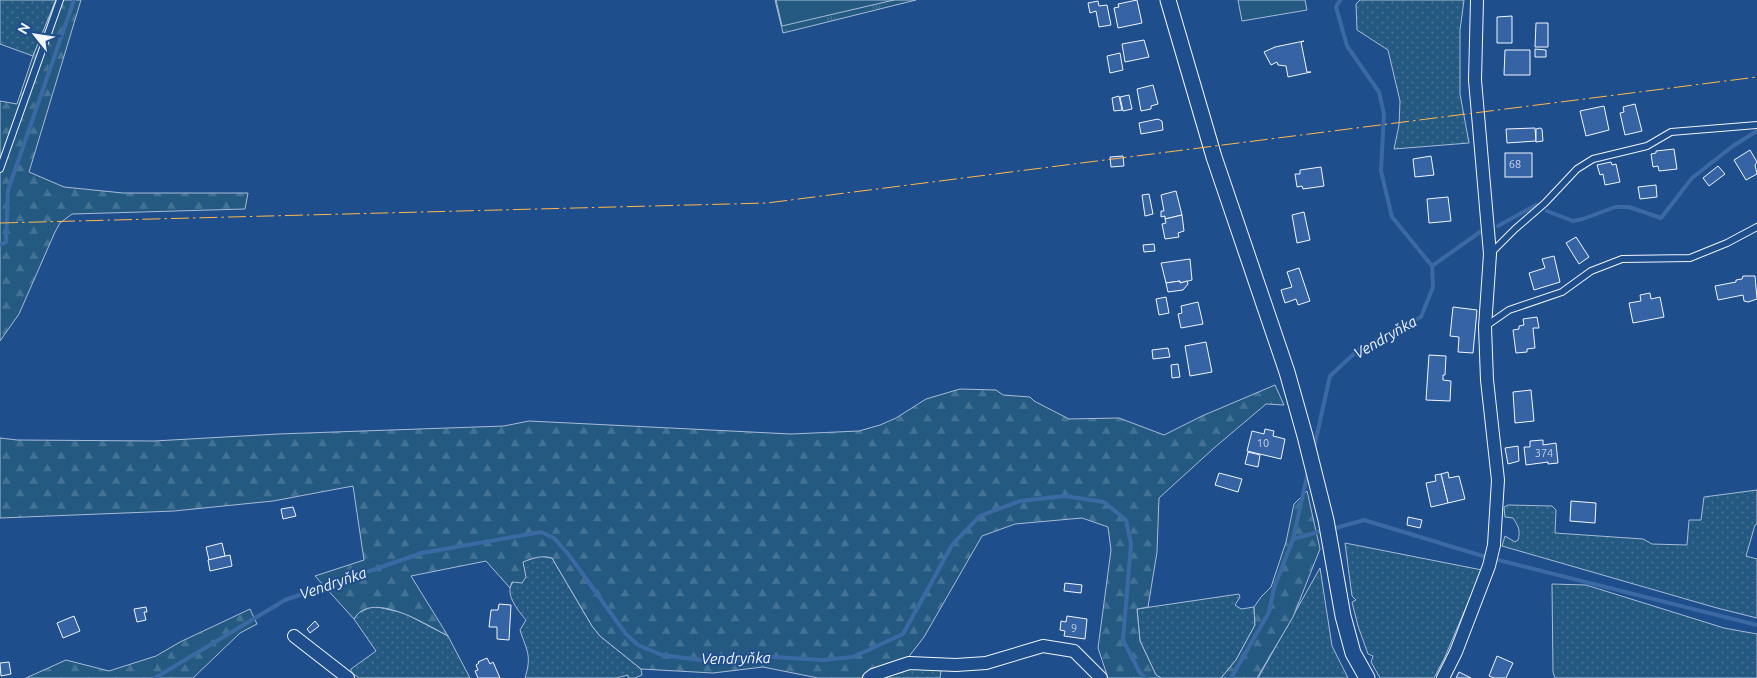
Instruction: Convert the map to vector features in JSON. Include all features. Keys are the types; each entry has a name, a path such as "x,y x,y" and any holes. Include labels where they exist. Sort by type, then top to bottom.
{"street":[{"path":"1168,0 1214,157 1287,372 1306,436 1326,520 1343,616 1353,652 1367,678"},
{"path":"1443,678 1456,652 1489,566 1494,545 1498,480 1487,380 1485,327 1490,254 1475,80 1477,0"},
{"path":"294,636 348,678"},
{"path":"869,678 873,675 909,664 956,665 986,663 1043,646 1074,651 1101,678"}],"lane":[{"path":"0,169 60,0"},
{"path":"1490,254 1545,203 1577,169 1593,159 1647,146 1671,132 1757,125"},
{"path":"1485,327 1509,310 1562,292 1591,271 1622,259 1690,258 1757,227"}],"green space":[{"path":"0,0 56,0 33,56 0,44"},
{"path":"56,0 81,0 29,172 64,187 123,193 248,193 245,209 72,214 60,223 19,314 0,341 0,101 17,104 33,56"},
{"path":"775,0 916,0 783,33"},
{"path":"776,0 894,0 782,26"},
{"path":"1238,0 1305,0 1307,10 1242,21"},
{"path":"1360,0 1464,0 1460,30 1460,94 1469,143 1394,149 1399,125 1400,101 1388,50 1357,30 1356,4"},
{"path":"1275,385 1284,405 1266,404 1159,498 1157,552 1148,607 1137,609 1140,641 1156,675 1161,678 1108,678 1098,648 1111,550 1108,527 1082,518 1015,524 982,536 924,637 907,659 861,678 818,678 763,667 713,673 641,669 600,636 592,626 552,558 548,557 537,557 523,562 526,577 522,583 512,582 510,588 486,561 411,576 448,636 414,618 386,608 373,607 362,611 354,619 315,576 364,560 353,486 273,501 174,511 0,518 0,438 17,440 154,441 278,434 504,426 529,421 791,434 859,431 896,418 926,399 960,389 996,390 1003,395 1030,397 1034,401 1069,419 1119,418 1164,435 1202,416"},
{"path":"1757,490 1757,524 1755,525 1746,556 1757,559 1757,618 1502,546 1505,536 1515,542 1519,537 1518,528 1513,518 1505,517 1504,507 1508,505 1552,506 1556,510 1555,533 1643,539 1652,544 1687,545 1689,520 1701,520 1704,497"},
{"path":"1307,491 1320,549 1293,617 1257,678 1221,678 1236,660 1255,625 1254,607 1271,587 1286,542 1294,504"},
{"path":"1345,543 1482,570 1434,678 1380,678 1371,662 1373,656 1368,654 1358,626 1352,602 1356,600 1352,596"},
{"path":"540,556 552,558 592,626 600,636 641,669 642,675 635,678 628,678 628,675 616,678 525,678 528,664 527,649 520,630 526,620 514,604 510,589 514,581 525,571 522,562"},
{"path":"1320,568 1332,646 1348,678 1258,678"},
{"path":"1552,584 1586,585 1724,628 1757,634 1757,678 1555,678 1553,672"},
{"path":"1239,594 1240,597 1235,605 1241,609 1254,607 1255,625 1236,660 1221,678 1161,678 1156,675 1140,641 1137,609"},
{"path":"373,606 404,613 448,636 470,678 359,678 351,672 351,669 376,651 354,619 358,613"},
{"path":"250,609 257,624 240,633 193,678 26,678 66,660 109,671 156,656 180,642"},
{"path":"912,668 934,668 941,671 940,678 879,678"}],"building":[{"path":"1137,0 1142,23 1118,28 1114,8 1119,7 1118,4"},
{"path":"1098,1 1099,6 1107,5 1111,25 1099,27 1096,11 1090,13 1088,3"},
{"path":"1512,16 1512,43 1497,43 1497,17"},
{"path":"1536,23 1548,23 1548,47 1535,47"},
{"path":"1144,40 1149,57 1125,62 1122,44"},
{"path":"1304,41 1301,42 1307,72 1311,72 1288,77 1286,66 1278,65 1277,62 1271,65 1264,52 1275,47"},
{"path":"1535,49 1546,50 1546,57 1535,57"},
{"path":"1505,50 1530,50 1530,75 1504,75"},
{"path":"1120,53 1123,70 1110,73 1107,56"},
{"path":"1153,85 1158,104 1151,106 1151,109 1141,111 1137,89"},
{"path":"1129,95 1132,109 1123,111 1120,97"},
{"path":"1119,96 1122,110 1114,111 1112,98"},
{"path":"1635,104 1642,131 1625,135 1620,113 1624,112 1623,107"},
{"path":"1604,106 1609,130 1586,136 1580,111"},
{"path":"1158,119 1162,121 1163,130 1141,134 1139,123"},
{"path":"1535,128 1536,141 1507,143 1506,129"},
{"path":"1536,129 1542,129 1543,141 1536,142"},
{"path":"1674,149 1677,169 1659,171 1658,166 1653,167 1651,154 1656,153 1656,151"},
{"path":"1750,150 1757,162 1755,165 1757,174 1746,180 1734,160"},
{"path":"1505,153 1532,153 1532,177 1505,177"},
{"path":"1123,156 1124,166 1111,167 1110,157"},
{"path":"1431,156 1434,175 1415,177 1413,159"},
{"path":"1611,162 1612,165 1616,164 1620,182 1605,185 1603,174 1600,175 1597,165"},
{"path":"1718,166 1725,174 1709,186 1703,178"},
{"path":"1321,167 1324,186 1303,189 1302,186 1297,187 1295,174 1300,174 1300,170"},
{"path":"1656,185 1657,197 1640,199 1638,187"},
{"path":"1176,191 1182,215 1165,219 1165,216 1161,217 1161,211 1164,211 1161,195"},
{"path":"1149,194 1153,214 1145,216 1142,195"},
{"path":"1448,197 1451,221 1429,223 1427,199"},
{"path":"1304,212 1310,240 1297,243 1292,215"},
{"path":"1182,215 1184,231 1178,233 1179,237 1165,239 1162,224 1166,223 1165,219"},
{"path":"1576,237 1589,257 1579,264 1566,243"},
{"path":"1154,244 1155,251 1144,252 1143,245"},
{"path":"1554,256 1560,282 1534,290 1529,273 1545,268 1542,259"},
{"path":"1190,259 1192,280 1180,283 1180,281 1166,283 1161,263"},
{"path":"1299,268 1310,301 1298,305 1296,299 1285,303 1281,290 1292,287 1287,272"},
{"path":"1743,276 1755,276 1757,299 1748,302 1744,301 1743,295 1718,300 1715,286 1736,282 1736,280 1742,279"},
{"path":"1180,281 1180,283 1187,281 1188,284 1183,290 1168,292 1166,283"},
{"path":"1650,293 1651,299 1660,297 1664,317 1633,323 1629,303 1641,301 1640,295"},
{"path":"1166,297 1169,313 1159,315 1156,299"},
{"path":"1198,302 1203,324 1181,328 1178,314 1182,313 1181,306"},
{"path":"1453,307 1477,310 1473,353 1458,352 1459,337 1450,336"},
{"path":"1537,317 1539,328 1533,328 1535,348 1527,349 1527,352 1516,353 1513,330 1519,329 1519,326 1524,325 1523,319"},
{"path":"1206,342 1212,372 1190,376 1185,346"},
{"path":"1168,348 1170,357 1153,359 1152,350"},
{"path":"1429,355 1446,356 1443,380 1451,381 1450,401 1426,400"},
{"path":"1178,364 1180,377 1172,378 1171,365"},
{"path":"1531,390 1534,421 1515,423 1513,392"},
{"path":"1265,429 1274,431 1273,436 1285,439 1281,459 1247,451 1252,431 1264,434"},
{"path":"1543,440 1543,445 1556,443 1558,463 1548,464 1548,462 1526,465 1524,447 1530,447 1530,441"},
{"path":"1518,446 1519,461 1508,464 1505,448"},
{"path":"1248,452 1260,455 1258,467 1245,464"},
{"path":"1448,472 1449,478 1459,476 1465,499 1448,503 1441,474"},
{"path":"1219,473 1242,479 1238,492 1215,485"},
{"path":"1441,474 1448,503 1431,507 1426,483 1436,481 1435,475"},
{"path":"1571,501 1596,503 1595,523 1570,521"},
{"path":"293,507 296,516 283,519 281,509"},
{"path":"1408,517 1422,520 1420,528 1407,525"},
{"path":"222,543 225,556 209,560 206,547"},
{"path":"230,555 232,566 210,571 208,560"},
{"path":"1065,583 1082,585 1081,593 1064,591"},
{"path":"499,604 511,605 509,640 497,639 497,627 489,627 491,610 498,610"},
{"path":"146,607 147,612 144,612 146,620 137,622 134,609"},
{"path":"74,616 80,631 63,638 57,623"},
{"path":"1067,616 1087,619 1085,639 1064,636 1065,631 1060,630 1061,621 1066,622"},
{"path":"315,621 319,626 310,633 307,629"},
{"path":"1497,656 1513,663 1506,678 1489,676"},
{"path":"487,658 490,664 493,662 500,678 478,678 475,671 478,670 476,665"},
{"path":"9,662 11,674 1,676 0,663"},
{"path":"1459,672 1471,678 1456,678"}],"waterway":[{"path":"0,245 6,242 8,190 74,0"},
{"name":"Vendryňka","path":"1314,448 1330,376 1358,350 1421,317 1433,287 1432,266 1392,217 1381,171 1384,114 1379,92 1347,46 1336,7 1340,0"},
{"path":"1547,211 1573,221 1615,207 1629,207 1661,218 1692,178 1733,146 1757,131"},
{"path":"1498,226 1536,205"},
{"path":"1432,266 1480,232"},
{"name":"Vendryňka","path":"1231,678 1269,612 1274,588 1293,539 1308,472"},
{"name":"Vendryňka","path":"155,678 285,600 422,553 541,532 554,538 569,555 625,633 638,645 662,655 709,661 759,656 823,660 853,657 903,634 952,545 980,516 1020,501 1065,496 1104,502 1126,520 1131,544 1123,640 1140,673 1146,678"},
{"path":"1332,529 1364,520 1486,557 1757,625"},
{"path":"1293,539 1325,530"}],"power":[{"path":"0,223 767,203 1757,77"}]}
